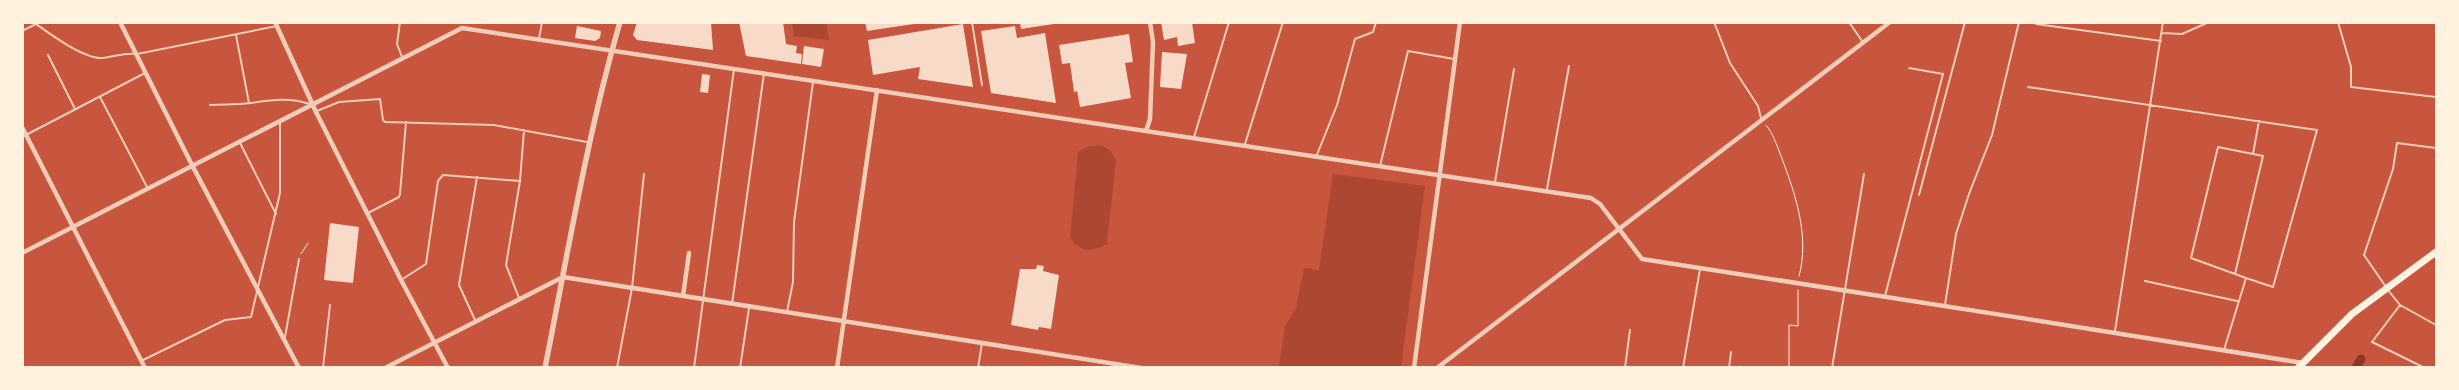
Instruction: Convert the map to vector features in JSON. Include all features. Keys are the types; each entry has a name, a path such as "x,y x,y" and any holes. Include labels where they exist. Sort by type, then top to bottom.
{"main road":[{"path":"2301,365 2352,314 2436,252"}],"street":[{"path":"120,22 147,72 192,165 300,368"},
{"path":"545,368 590,142 620,22"},
{"path":"1146,132 1150,119 1153,42 1150,22"},
{"path":"1414,368 1460,22"},
{"path":"1437,368 1890,22"},
{"path":"276,24 312,104 448,368"},
{"path":"22,253 147,187 240,142 462,28 1547,192 1596,201 1642,259 1798,281 2114,334 2224,350 2301,365"},
{"path":"837,368 877,90"},
{"path":"22,127 24,136 145,368"},
{"path":"683,296 688,253"},
{"path":"385,368 475,320 563,277 1141,368"}],"lane":[{"path":"400,22 397,44 402,59"},
{"path":"461,22 462,28"},
{"path":"539,39 542,22"},
{"path":"972,22 982,85"},
{"path":"1193,138 1229,22"},
{"path":"1244,146 1283,22"},
{"path":"1316,157 1337,105 1355,39 1373,32 1376,22"},
{"path":"1714,22 1730,64 1758,106 1762,121"},
{"path":"1849,22 1863,42"},
{"path":"1919,195 1965,22"},
{"path":"1944,305 1956,234 1968,194 1992,135 2019,22"},
{"path":"2114,334 2152,105 2163,22"},
{"path":"2162,33 2182,34 2209,22"},
{"path":"2338,22 2351,67 2351,87 2436,97"},
{"path":"22,30 36,24 62,42 100,58 129,53 137,54 236,35 276,24"},
{"path":"2036,24 2161,41"},
{"path":"236,35 248,103"},
{"path":"1380,166 1408,51 1455,59"},
{"path":"48,55 76,110"},
{"path":"1547,192 1569,66"},
{"path":"1494,184 1514,68"},
{"path":"1885,296 1943,74 1909,68"},
{"path":"694,368 734,69"},
{"path":"24,136 147,72"},
{"path":"732,304 764,73"},
{"path":"788,312 793,282 794,222 813,81"},
{"path":"2028,86 2316,130 2273,287 2246,278 2235,274 2191,258 2218,147 2264,156 2235,274"},
{"path":"100,97 147,187"},
{"path":"210,105 248,103 275,99 299,100 312,104"},
{"path":"316,112 339,102 380,99 383,120 494,125 590,142"},
{"path":"142,361 225,320 251,317 257,285 277,215 280,193 280,120"},
{"path":"2253,154 2259,121"},
{"path":"367,213 398,197 400,194 406,122"},
{"path":"519,298 506,265 520,181 524,130"},
{"path":"240,142 277,215"},
{"path":"2436,148 2398,142 2393,169 2364,255 2400,305 2436,325"},
{"path":"401,280 426,264 440,177 447,174 520,181"},
{"path":"617,368 632,288 644,174"},
{"path":"1832,368 1864,174"},
{"path":"475,320 460,286 477,176"},
{"path":"284,339 299,259"},
{"path":"1682,368 1700,268"},
{"path":"2224,350 2246,278"},
{"path":"2145,281 2238,301"},
{"path":"323,368 330,305"},
{"path":"2400,305 2372,342 2425,368"},
{"path":"740,368 749,306"},
{"path":"1625,368 1630,330"},
{"path":"978,368 982,343"},
{"path":"1729,368 1732,352"}],"path":[{"path":"1762,121 1768,128 1779,152 1800,215 1803,255 1798,281 1798,326 1789,325 1789,368"},
{"path":"299,259 308,243"}],"shaded area":[{"path":"792,23 826,23 829,40 794,36"},
{"path":"1101,145 1110,150 1116,160 1107,244 1096,249 1086,250 1077,246 1070,237 1078,152 1087,147"},
{"path":"1333,174 1425,186 1401,367 1279,367 1285,326 1296,308 1304,268 1319,270"}],"building":[{"path":"637,22 711,22 713,50 637,40 633,35"},
{"path":"739,22 783,22 786,44 797,46 796,53 802,54 801,64 746,56"},
{"path":"865,22 914,22 914,24 867,31"},
{"path":"1020,22 1054,22 1054,24 1021,29"},
{"path":"1161,22 1192,22 1195,43 1178,46 1177,37 1164,40"},
{"path":"963,24 973,87 918,79 920,67 873,75 868,40"},
{"path":"577,26 601,31 600,38 595,41 575,38"},
{"path":"1015,26 1017,38 1045,33 1056,103 991,93 981,31"},
{"path":"1129,34 1133,62 1125,63 1131,98 1080,107 1077,91 1074,92 1070,63 1062,64 1059,45"},
{"path":"804,46 824,49 821,67 802,64"},
{"path":"1162,52 1187,54 1181,89 1160,87"},
{"path":"702,74 710,75 708,93 700,92"},
{"path":"330,223 359,227 353,283 324,280"},
{"path":"1037,265 1044,266 1043,271 1059,275 1051,329 1039,327 1038,330 1011,325 1020,269 1036,269"}],"waterway":[{"path":"2356,368 2361,359"}]}
